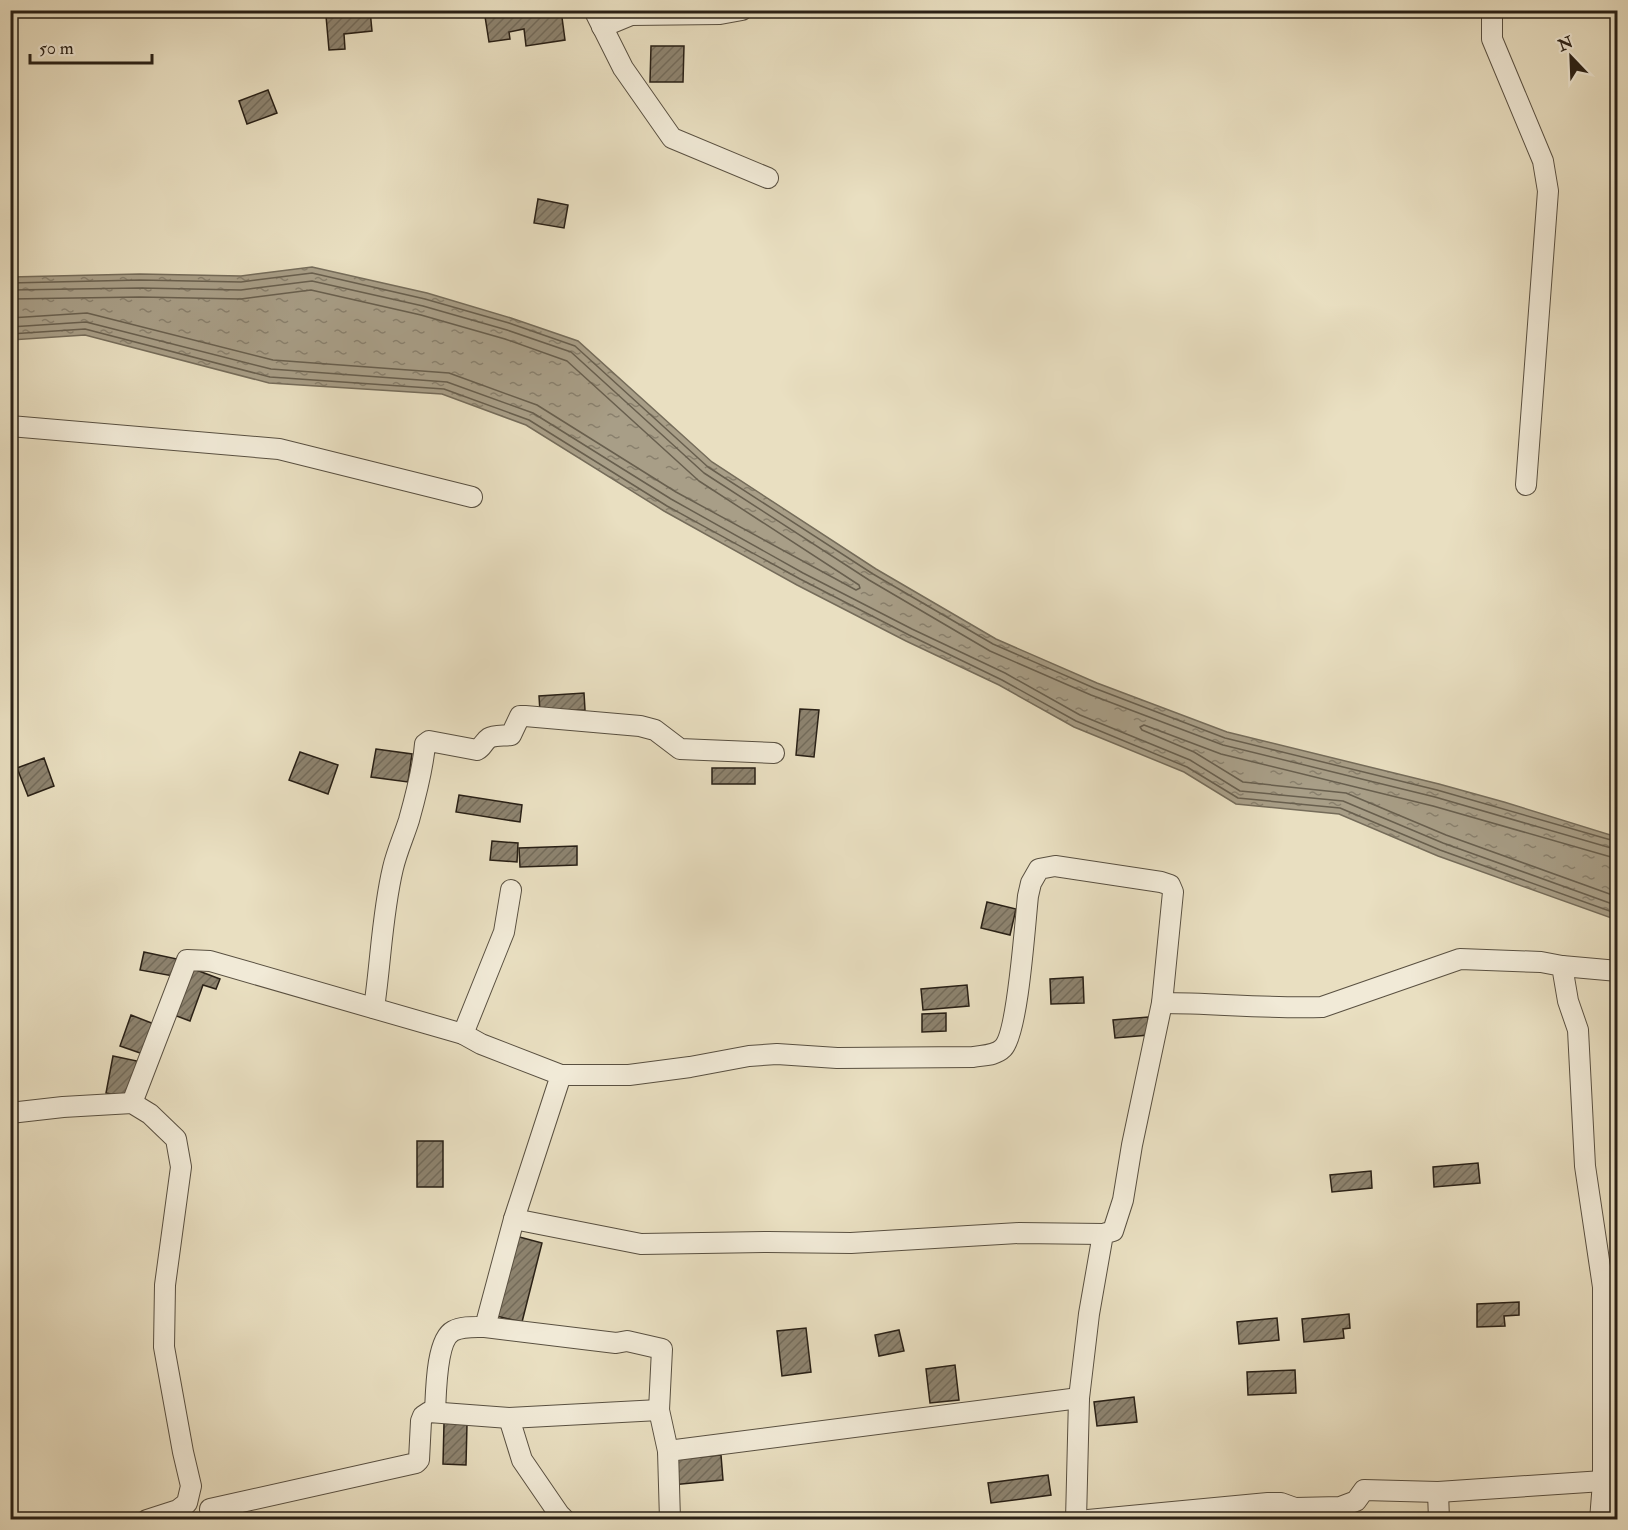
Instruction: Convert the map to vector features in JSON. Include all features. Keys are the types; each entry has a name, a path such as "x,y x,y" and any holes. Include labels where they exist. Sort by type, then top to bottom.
{"street":[{"path":"742,10 720,14 631,15 598,19 623,68 672,138 768,178"},
{"path":"1492,10 1492,39 1543,161 1548,190 1526,485"},
{"path":"10,426 279,449 472,496"},
{"path":"374,1008 380,970 383,914 391,875 425,759 425,744 429,741 477,750 491,737 511,735 520,716 525,716 640,726 655,730 680,749 774,753"},
{"path":"132,1103 188,960 210,962 463,1034 481,1044 561,1075 629,1075 749,1056 777,1054 837,1059 973,1057 998,1052 1007,1043 1020,985 1031,883 1039,869 1043,867 1076,868 1170,885 1173,892 1162,1003 1132,1145 1124,1200 1113,1231 1103,1234 1019,1233 851,1243 641,1244 514,1219"},
{"path":"463,1034 504,932 511,890"},
{"path":"1162,1003 1322,1007 1460,959 1541,962 1617,971"},
{"path":"1562,966 1568,1001 1578,1030 1585,1166 1602,1287 1610,1481 1600,1520"},
{"path":"485,1327 514,1219 561,1075"},
{"path":"10,1113 132,1103 150,1114 176,1138 181,1167 165,1285 164,1347 191,1486 187,1503 178,1510 147,1520"},
{"path":"1076,1520 1079,1398 1089,1314 1103,1234"},
{"path":"435,1412 440,1360 447,1337 457,1329 469,1326 485,1327 616,1343 627,1341 662,1349 659,1410 668,1451 670,1520"},
{"path":"668,1451 1079,1398"},
{"path":"187,1503 212,1514 416,1463 419,1460 421,1421 423,1416 435,1412 508,1418 659,1410"},
{"path":"508,1418 522,1460 558,1514 566,1520"},
{"path":"1088,1520 1268,1503 1340,1513 1356,1501 1364,1490 1438,1492 1610,1481"},
{"path":"1438,1492 1439,1520"}],"water":[{"path":"312,267 427,293 578,341 712,462 876,569 996,639 1097,683 1227,732 1439,784 1617,837 1617,920 1438,856 1339,814 1236,804 1184,772 1074,727 999,685 906,641 797,585 664,511 526,425 442,394 269,383 85,335 11,340 11,277 140,274 241,276"}],"building":[{"path":"353,10 370,10 372,31 344,34 345,49 329,50 326,16 353,13"},
{"path":"484,10 524,10 525,13 561,10 565,40 526,46 524,29 509,32 510,39 489,42"},
{"path":"651,46 684,46 683,82 650,82"},
{"path":"268,90 277,113 247,124 239,101"},
{"path":"538,199 568,205 564,228 534,223"},
{"path":"584,693 585,710 540,712 539,696"},
{"path":"800,709 819,710 814,757 796,755"},
{"path":"376,749 412,754 408,782 371,777"},
{"path":"300,752 338,765 328,794 289,780"},
{"path":"44,758 54,786 28,796 17,768"},
{"path":"712,768 755,768 755,784 712,784"},
{"path":"459,795 522,805 520,822 456,812"},
{"path":"492,841 518,843 517,862 490,860"},
{"path":"577,846 577,865 520,867 519,848"},
{"path":"987,902 1016,909 1010,935 981,928"},
{"path":"144,952 177,959 173,976 140,970"},
{"path":"183,965 220,979 216,989 203,985 190,1021 166,1012"},
{"path":"1083,977 1084,1003 1051,1004 1050,979"},
{"path":"967,985 969,1006 923,1010 921,989"},
{"path":"946,1013 946,1031 922,1032 922,1014"},
{"path":"131,1015 154,1024 143,1054 120,1046"},
{"path":"1148,1017 1149,1035 1115,1038 1113,1020"},
{"path":"113,1056 137,1061 130,1098 106,1093"},
{"path":"417,1141 443,1141 443,1187 417,1187"},
{"path":"1478,1163 1480,1183 1434,1187 1433,1167"},
{"path":"1371,1171 1372,1188 1332,1192 1330,1175"},
{"path":"512,1235 542,1243 522,1322 492,1315"},
{"path":"1519,1302 1519,1315 1504,1316 1505,1326 1477,1327 1477,1304"},
{"path":"1349,1314 1350,1328 1343,1329 1344,1338 1304,1342 1302,1319"},
{"path":"1277,1318 1279,1340 1239,1344 1237,1322"},
{"path":"806,1328 811,1372 782,1376 777,1331"},
{"path":"899,1330 904,1351 879,1356 875,1335"},
{"path":"955,1365 959,1400 930,1403 926,1369"},
{"path":"1295,1370 1296,1393 1248,1395 1247,1372"},
{"path":"1134,1397 1137,1422 1097,1426 1094,1402"},
{"path":"444,1423 467,1424 466,1465 443,1464"},
{"path":"721,1455 723,1480 661,1486 659,1461"},
{"path":"1048,1475 1051,1495 991,1503 988,1483"}]}
